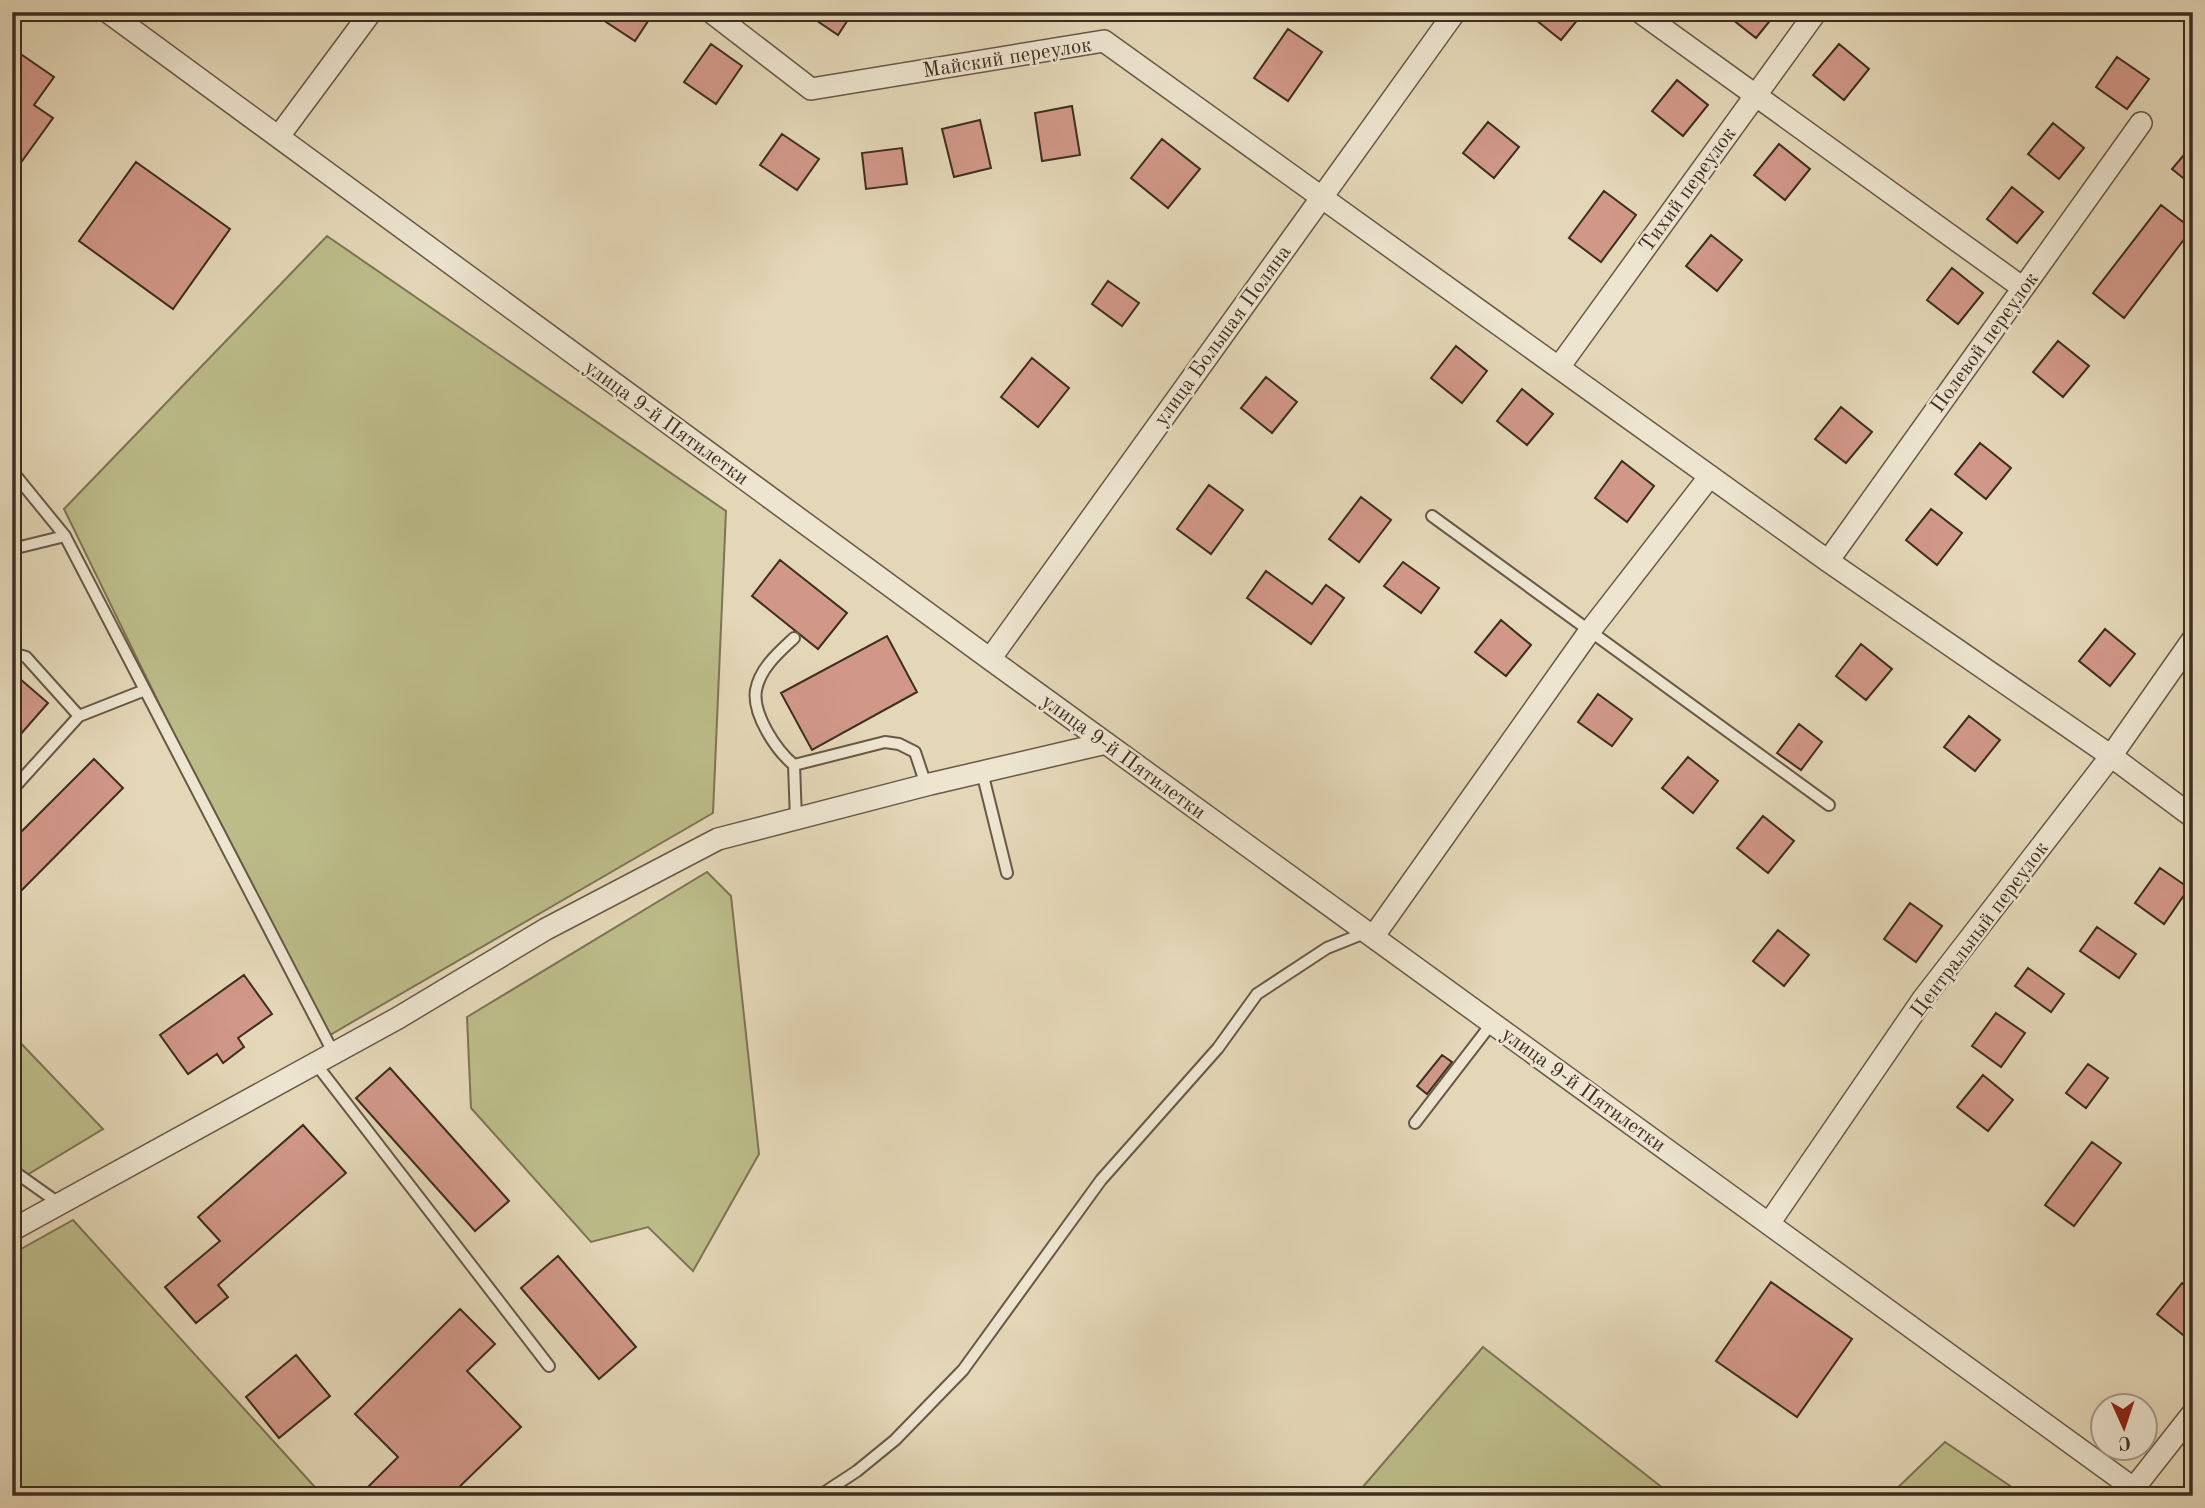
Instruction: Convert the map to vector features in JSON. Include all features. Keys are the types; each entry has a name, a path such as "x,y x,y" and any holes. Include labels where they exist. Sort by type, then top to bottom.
{"street":[{"name":"улица 9-й Пятилетки","path":"108,12 990,659 2139,1492"},
{"path":"279,136 371,12"},
{"name":"Майский переулок","path":"711,12 811,89 1104,41 1828,561 2111,756 2193,817"},
{"name":"улица Большая Поляна","path":"990,659 1455,12"},
{"path":"1640,12 2023,288"},
{"name":"Тихий переулок","path":"1559,367 1816,12"},
{"name":"Полевой переулок","path":"1828,561 2141,123"},
{"path":"1370,934 1589,632 1710,476"},
{"name":"Центральный переулок","path":"1770,1222 1923,999 2111,756 2193,639"},
{"path":"12,1230 325,1059 547,929 718,839 926,785 1106,743"},
{"path":"2139,1492 2193,1413"}],"lane":[{"path":"12,471 65,536 145,690 325,1059 549,1366"},
{"path":"1432,516 1829,805"},
{"path":"12,549 65,536"},
{"path":"794,638 769,661 755,691 763,725 782,755 794,765 796,819"},
{"path":"12,653 26,657 79,716"},
{"path":"12,790 79,716 145,690"},
{"path":"794,765 885,743 899,744 915,752 926,785"},
{"path":"982,772 1007,873"},
{"path":"819,1496 857,1471 895,1440 963,1370 1101,1180 1218,1048 1257,995 1327,948 1370,934"},
{"path":"1415,1123 1492,1023"},
{"path":"12,1170 60,1204"}],"green space":[{"path":"327,236 726,511 713,813 323,1039 64,509"},
{"path":"707,872 731,896 759,1154 693,1271 648,1227 591,1242 471,1108 467,1017"},
{"path":"12,1034 103,1129 12,1184"},
{"path":"73,1220 323,1496 12,1496 12,1254"},
{"path":"1483,1347 1673,1496 1355,1496"},
{"path":"1945,1442 2025,1496 1889,1496"}],"building":[{"path":"591,12 654,12 635,41"},
{"path":"804,12 853,12 838,35"},
{"path":"1526,12 1584,12 1561,40"},
{"path":"1723,12 1777,12 1756,38"},
{"path":"1288,29 1322,52 1288,101 1254,78"},
{"path":"711,44 742,66 716,104 684,82"},
{"path":"1839,44 1869,69 1844,100 1813,75"},
{"path":"12,48 54,77 34,105 53,118 12,175"},
{"path":"2117,57 2149,79 2127,109 2096,87"},
{"path":"1677,80 1708,105 1683,136 1652,111"},
{"path":"1072,106 1080,155 1042,161 1035,113"},
{"path":"980,120 991,168 954,177 942,129"},
{"path":"1488,122 1519,147 1494,178 1463,153"},
{"path":"2053,123 2084,148 2059,179 2028,154"},
{"path":"782,134 819,159 797,190 760,165"},
{"path":"1162,139 1200,169 1168,208 1131,178"},
{"path":"1779,144 1810,169 1785,200 1754,175"},
{"path":"2193,144 2193,186 2172,169"},
{"path":"902,148 907,184 866,189 862,153"},
{"path":"136,162 230,229 173,309 79,241"},
{"path":"2012,187 2043,212 2017,243 1987,219"},
{"path":"1604,191 1636,215 1601,262 1569,238"},
{"path":"2161,205 2192,229 2124,318 2093,293"},
{"path":"1711,235 1742,260 1717,291 1686,266"},
{"path":"1952,268 1983,293 1958,324 1927,300"},
{"path":"1108,281 1139,303 1122,326 1092,304"},
{"path":"2058,341 2089,366 2063,397 2033,372"},
{"path":"1456,346 1487,371 1462,403 1431,378"},
{"path":"1032,358 1069,388 1038,427 1001,397"},
{"path":"1266,377 1297,402 1272,433 1241,408"},
{"path":"1522,389 1553,414 1527,445 1497,421"},
{"path":"1841,407 1872,432 1846,463 1815,439"},
{"path":"1980,443 2011,468 1986,499 1955,474"},
{"path":"1622,461 1654,486 1627,522 1595,498"},
{"path":"1209,485 1243,510 1211,554 1177,529"},
{"path":"1361,497 1391,520 1359,562 1329,539"},
{"path":"1931,509 1962,533 1937,565 1906,540"},
{"path":"780,560 847,613 818,649 752,596"},
{"path":"1403,562 1439,588 1421,613 1384,586"},
{"path":"1266,571 1312,604 1326,585 1344,598 1311,644 1247,598"},
{"path":"1501,620 1531,645 1506,676 1475,652"},
{"path":"2105,629 2135,654 2110,686 2079,661"},
{"path":"887,636 917,692 812,750 781,693"},
{"path":"1861,644 1892,669 1866,700 1836,676"},
{"path":"12,672 48,703 12,744"},
{"path":"1598,694 1632,719 1612,746 1578,722"},
{"path":"1969,716 2000,740 1975,771 1944,747"},
{"path":"1799,724 1822,742 1801,770 1777,753"},
{"path":"1688,757 1718,781 1693,813 1662,788"},
{"path":"94,759 123,788 12,900 12,841"},
{"path":"1763,816 1794,841 1768,873 1737,848"},
{"path":"2160,868 2189,888 2164,924 2135,903"},
{"path":"1910,903 1942,926 1916,962 1884,939"},
{"path":"2097,927 2136,954 2119,978 2080,951"},
{"path":"1778,930 1809,955 1784,986 1753,961"},
{"path":"2028,968 2064,994 2051,1012 2015,986"},
{"path":"244,975 272,1014 238,1038 244,1047 223,1063 217,1054 188,1074 160,1035"},
{"path":"1996,1013 2025,1033 2001,1067 1972,1046"},
{"path":"1442,1055 1452,1062 1427,1094 1417,1086"},
{"path":"2088,1064 2108,1078 2086,1108 2066,1093"},
{"path":"390,1068 509,1201 475,1231 356,1098"},
{"path":"1983,1075 2013,1100 1988,1131 1957,1107"},
{"path":"303,1125 346,1173 218,1285 228,1297 196,1323 165,1287 220,1241 198,1217"},
{"path":"2092,1142 2121,1163 2074,1226 2045,1205"},
{"path":"558,1256 636,1347 599,1379 521,1288"},
{"path":"1771,1282 1852,1339 1797,1417 1716,1361"},
{"path":"2182,1283 2193,1291 2193,1343 2157,1314"},
{"path":"460,1309 495,1344 467,1371 521,1427 450,1496 359,1496 398,1457 355,1414"},
{"path":"296,1355 330,1396 279,1438 246,1397"}]}
